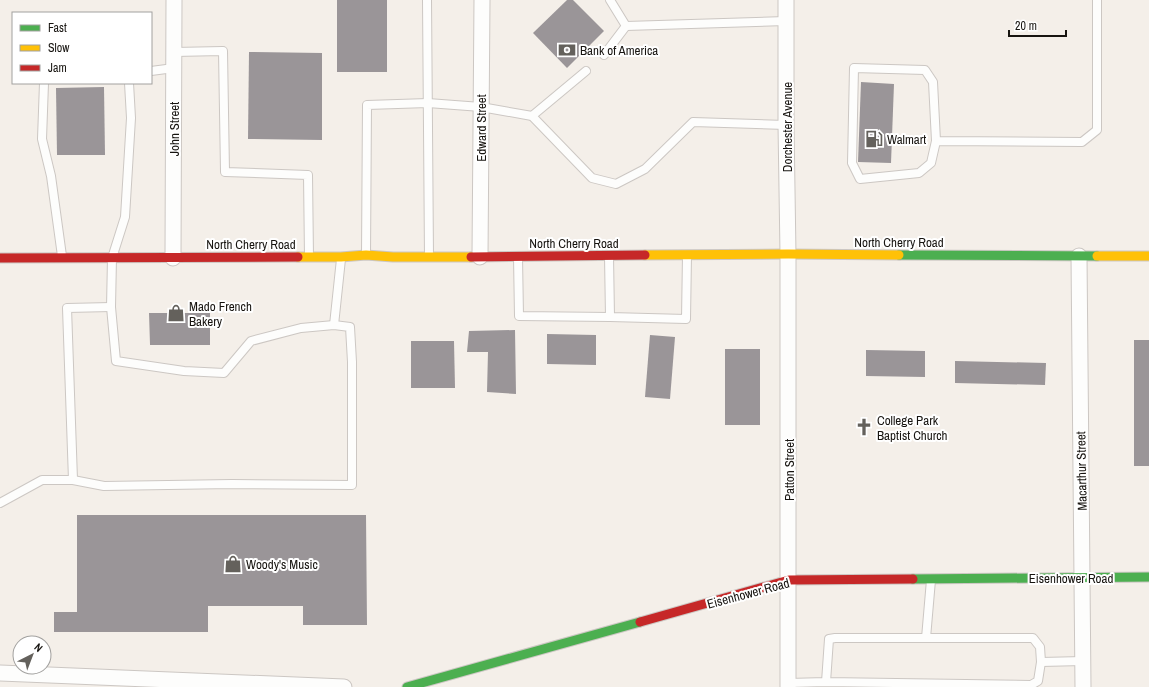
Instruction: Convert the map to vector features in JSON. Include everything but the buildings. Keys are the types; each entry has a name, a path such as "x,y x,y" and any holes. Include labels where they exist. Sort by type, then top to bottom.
{"main road":[{"name":"North Cherry Road","path":"0,258 341,257 366,255 393,257 480,257 788,254 1149,256"},
{"name":"Eisenhower Road","path":"407,687 789,580 1149,578"}],"street":[{"name":"John Street","path":"173,258 174,0"},
{"name":"Edward Street","path":"480,257 482,0"},
{"name":"Dorchester Avenue","path":"786,0 788,254"},
{"name":"Patton Street","path":"788,254 788,685"},
{"name":"Macarthur Street","path":"1079,256 1083,687"},
{"path":"0,673 344,687"}],"lane":[{"path":"427,0 429,257"},
{"path":"610,0 626,26"},
{"path":"936,141 1082,142 1097,130 1097,0"},
{"path":"626,26 786,21"},
{"path":"604,55 626,26"},
{"path":"174,52 223,51 225,172 308,174 309,257"},
{"path":"152,71 174,68"},
{"path":"854,68 925,70 934,82 936,141 931,163 919,173 860,179 852,163 854,68"},
{"path":"532,116 586,71"},
{"path":"44,84 42,139 50,176 63,258"},
{"path":"0,503 42,480 73,480 104,486 232,484 352,485 352,362 350,327 334,326 301,328 251,341 224,373 184,371 116,361 111,307 112,258 125,217 131,118 129,84"},
{"path":"366,255 367,105 428,103 481,107 532,116 592,178 616,184 645,169 693,122 786,125"},
{"path":"518,256 519,316 686,318 687,255"},
{"path":"609,256 610,317"},
{"path":"334,326 341,257"},
{"path":"73,480 67,308 111,307"},
{"path":"926,638 931,579"},
{"path":"788,685 826,682 1031,685 1038,681 1041,662 1040,647 1033,638 835,638 829,639 826,682"},
{"path":"1041,662 1083,660"}],"traffic: fast":[{"path":"899,255 1097,256"},
{"path":"913,579 1149,577"},
{"path":"407,687 640,622"}],"traffic: slow":[{"path":"298,257 341,257 366,255 393,257 471,257"},
{"path":"645,255 899,255"},
{"path":"1097,256 1149,256"}],"traffic: jam":[{"path":"471,257 645,255"},
{"path":"0,258 298,257"},
{"path":"640,622 789,580 913,579"}],"place":[{"name":"Bank of America","path":"567,50"},
{"name":"Walmart","path":"874,139"},
{"name":"Mado French Bakery","path":"176,313"},
{"name":"College Park Baptist Church","path":"864,427"},
{"name":"Woody's Music","path":"233,564"}]}
